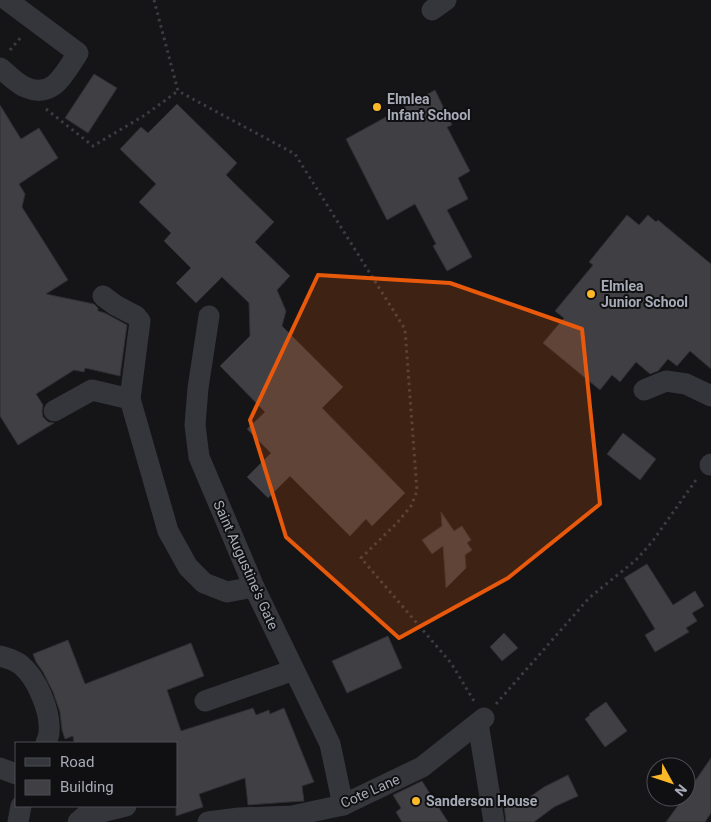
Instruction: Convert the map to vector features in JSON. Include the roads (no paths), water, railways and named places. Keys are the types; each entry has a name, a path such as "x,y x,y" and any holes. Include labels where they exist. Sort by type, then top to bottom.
{"lane":[{"path":"0,68 25,87 39,90 49,89 58,84 78,53 7,0"},
{"path":"103,296 136,316 140,321 130,399 168,532 188,567 204,583 227,592 254,587"},
{"name":"Saint Augustine's Gate","path":"210,316 194,425 199,457 254,587 330,744 343,805"},
{"path":"644,390 666,381 686,384 711,396"},
{"path":"54,411 92,390 130,399"},
{"path":"0,637 4,657 22,665 38,685 46,709 49,732 46,742"},
{"path":"205,701 294,670"},
{"name":"Cote Lane","path":"208,822 239,818 292,816 343,805 422,767 481,720 494,822"},
{"path":"0,768 15,774"},
{"path":"18,822 21,807"},
{"path":"78,822 85,816 122,807"}],"place":[{"name":"Elmlea Infant School","path":"377,107"},
{"name":"Elmlea Junior School","path":"591,294"},
{"name":"Sanderson House","path":"416,801"}]}
